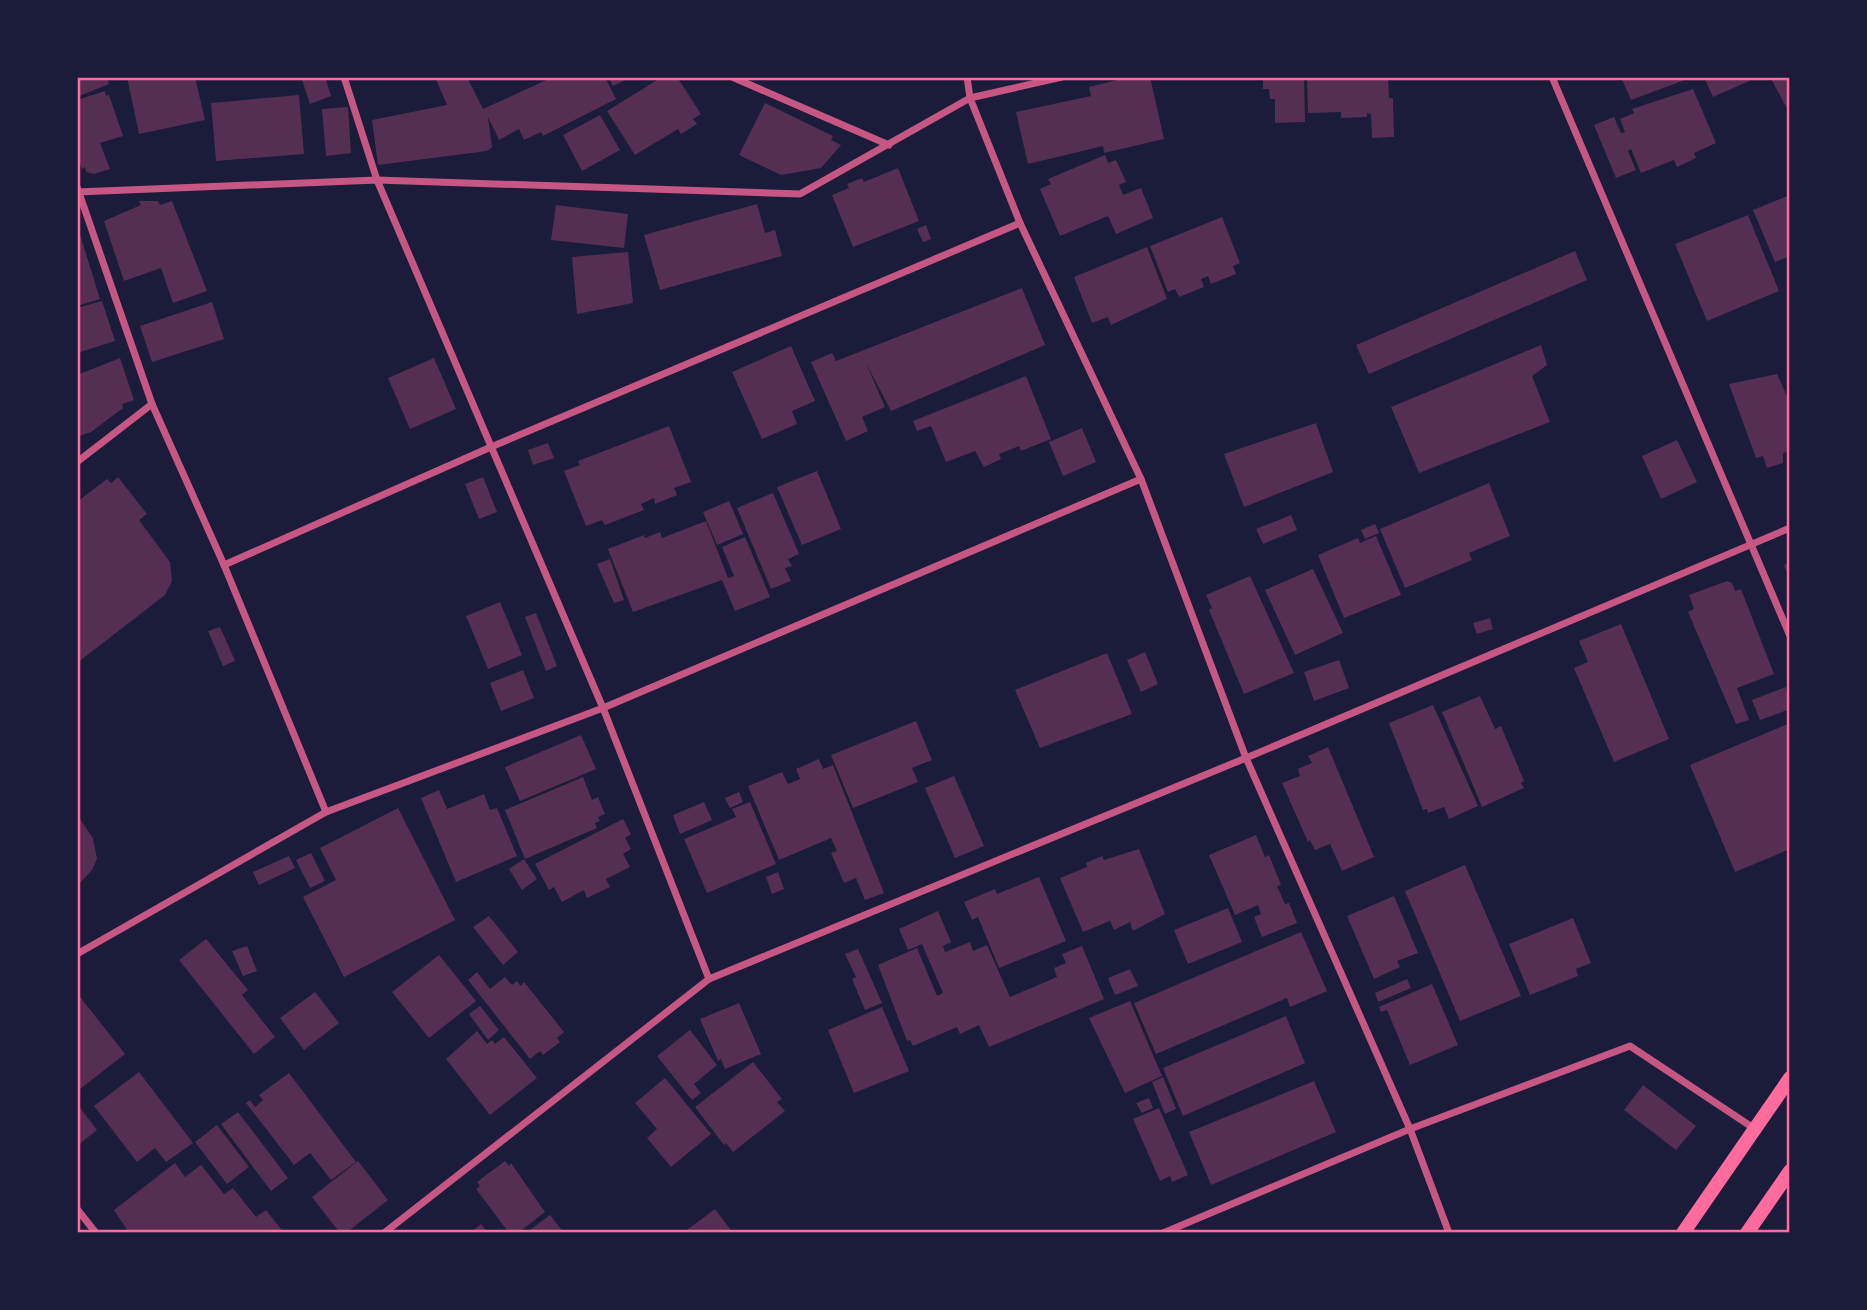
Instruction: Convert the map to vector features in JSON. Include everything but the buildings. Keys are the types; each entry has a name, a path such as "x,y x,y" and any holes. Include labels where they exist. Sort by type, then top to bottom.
{"main road":[{"path":"1683,1233 1790,1078"},
{"path":"1747,1233 1790,1171"}],"street":[{"path":"344,77 377,180 603,708 709,979"},
{"path":"732,77 889,145"},
{"path":"967,77 970,98 1020,223 1142,479 1246,758 1409,1129 1449,1233"},
{"path":"326,812 224,565 152,404 78,190 377,180 800,194 970,98 1062,77"},
{"path":"1552,77 1790,636"},
{"path":"224,565 491,447 1020,223"},
{"path":"77,461 152,404"},
{"path":"77,954 326,812 603,708 1142,479"},
{"path":"384,1233 709,979 1246,758 1790,528"},
{"path":"1163,1233 1409,1129 1630,1046 1755,1129"},
{"path":"77,1209 96,1233"}]}
